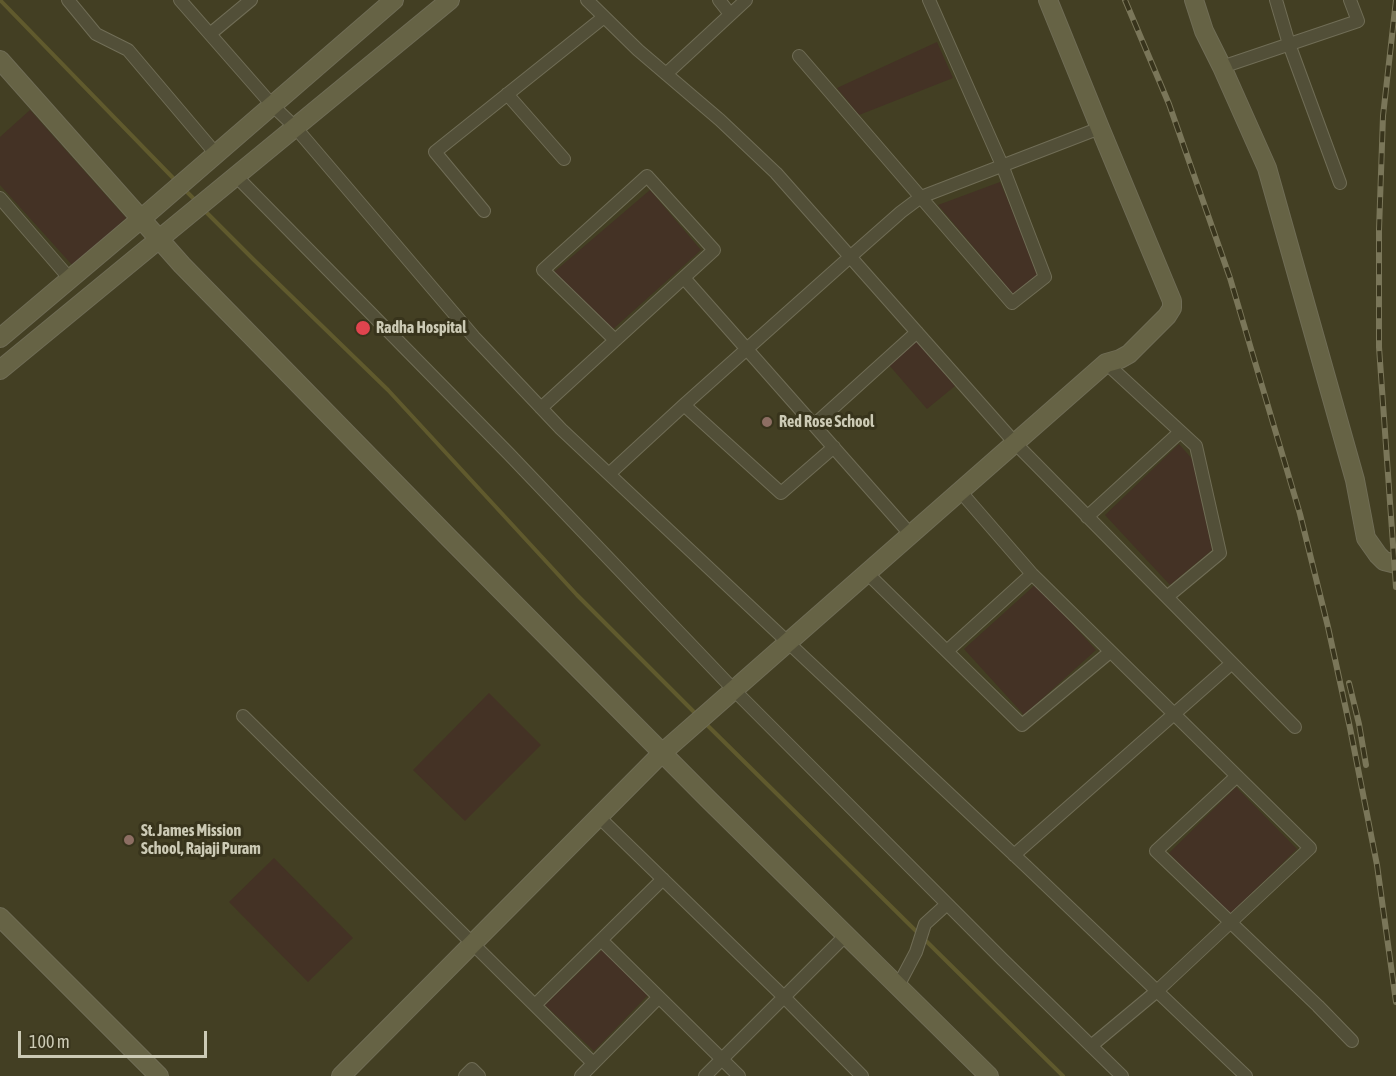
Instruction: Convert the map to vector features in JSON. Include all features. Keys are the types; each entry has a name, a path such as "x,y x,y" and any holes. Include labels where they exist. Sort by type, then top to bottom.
{"street":[{"path":"68,0 96,33 128,50 216,154"},
{"path":"180,0 272,105 295,127 474,337 561,429 1246,1076"},
{"path":"210,34 250,0"},
{"path":"0,338 394,0"},
{"path":"0,370 450,0"},
{"path":"587,0 638,50 720,120 776,173 1015,443 1295,727"},
{"path":"719,0 730,14"},
{"path":"666,74 746,0"},
{"path":"799,56 1012,303 1045,277 1002,165 930,0"},
{"path":"340,1076 662,753 1106,363 1129,354 1167,316 1172,308 1172,301 1048,0"},
{"path":"1194,0 1204,31 1267,168 1354,480 1366,538 1384,561 1396,564"},
{"path":"1276,0 1289,44 1340,183"},
{"path":"1222,68 1358,21 1350,0"},
{"path":"484,211 435,152 604,17"},
{"path":"0,60 182,266 662,753 989,1076"},
{"path":"507,94 564,159"},
{"path":"609,474 850,257 921,197 1100,128"},
{"path":"236,176 509,454 734,690 1122,1076"},
{"path":"541,408 714,250 647,176 543,270 615,340"},
{"path":"2,203 70,279"},
{"path":"684,278 911,535"},
{"path":"814,425 917,332"},
{"path":"1106,363 1196,446 1220,554 1167,597"},
{"path":"684,405 781,493 834,447"},
{"path":"1088,516 1180,432"},
{"path":"960,491 1032,574 1310,848 1157,991 1091,1046"},
{"path":"867,573 1022,725 1110,652"},
{"path":"947,651 1032,574"},
{"path":"1014,855 1232,663"},
{"path":"243,716 593,1063"},
{"path":"1237,776 1156,851 1352,1041"},
{"path":"599,817 862,1076"},
{"path":"535,1005 663,879"},
{"path":"898,986 916,952 925,924 947,904"},
{"path":"0,917 159,1076"},
{"path":"705,1076 846,935"},
{"path":"601,940 739,1076"},
{"path":"580,1076 659,997"},
{"path":"465,1076 472,1069 479,1076"}],"shaded area":[{"path":"937,42 953,78 859,115 837,88"},
{"path":"30,110 126,218 73,266 0,185 0,137"},
{"path":"1000,182 1040,275 1014,295 938,205"},
{"path":"650,190 701,250 612,330 554,272"},
{"path":"917,341 955,386 927,409 889,365"},
{"path":"1179,444 1193,460 1212,550 1170,585 1105,515"},
{"path":"1036,584 1096,650 1024,715 964,649"},
{"path":"489,693 541,745 465,821 413,770"},
{"path":"1236,787 1297,849 1229,915 1169,853"},
{"path":"274,858 353,938 308,982 229,902"},
{"path":"602,950 648,995 594,1051 545,1005"}],"waterway":[{"path":"0,0 176,181"},
{"path":"183,188 197,202"},
{"path":"204,210 388,390 577,595 697,715"},
{"path":"705,723 1063,1076"}],"railway":[{"path":"1125,0 1169,104 1230,278 1300,514 1328,627 1377,865 1396,1002"},
{"path":"1396,0 1383,116 1379,230 1379,347 1396,587"},
{"path":"1349,683 1366,765"}],"place":[{"name":"Radha Hospital","path":"363,328"},
{"name":"Red Rose School","path":"767,422"},
{"name":"St. James Mission School, Rajaji Puram","path":"129,840"}]}
